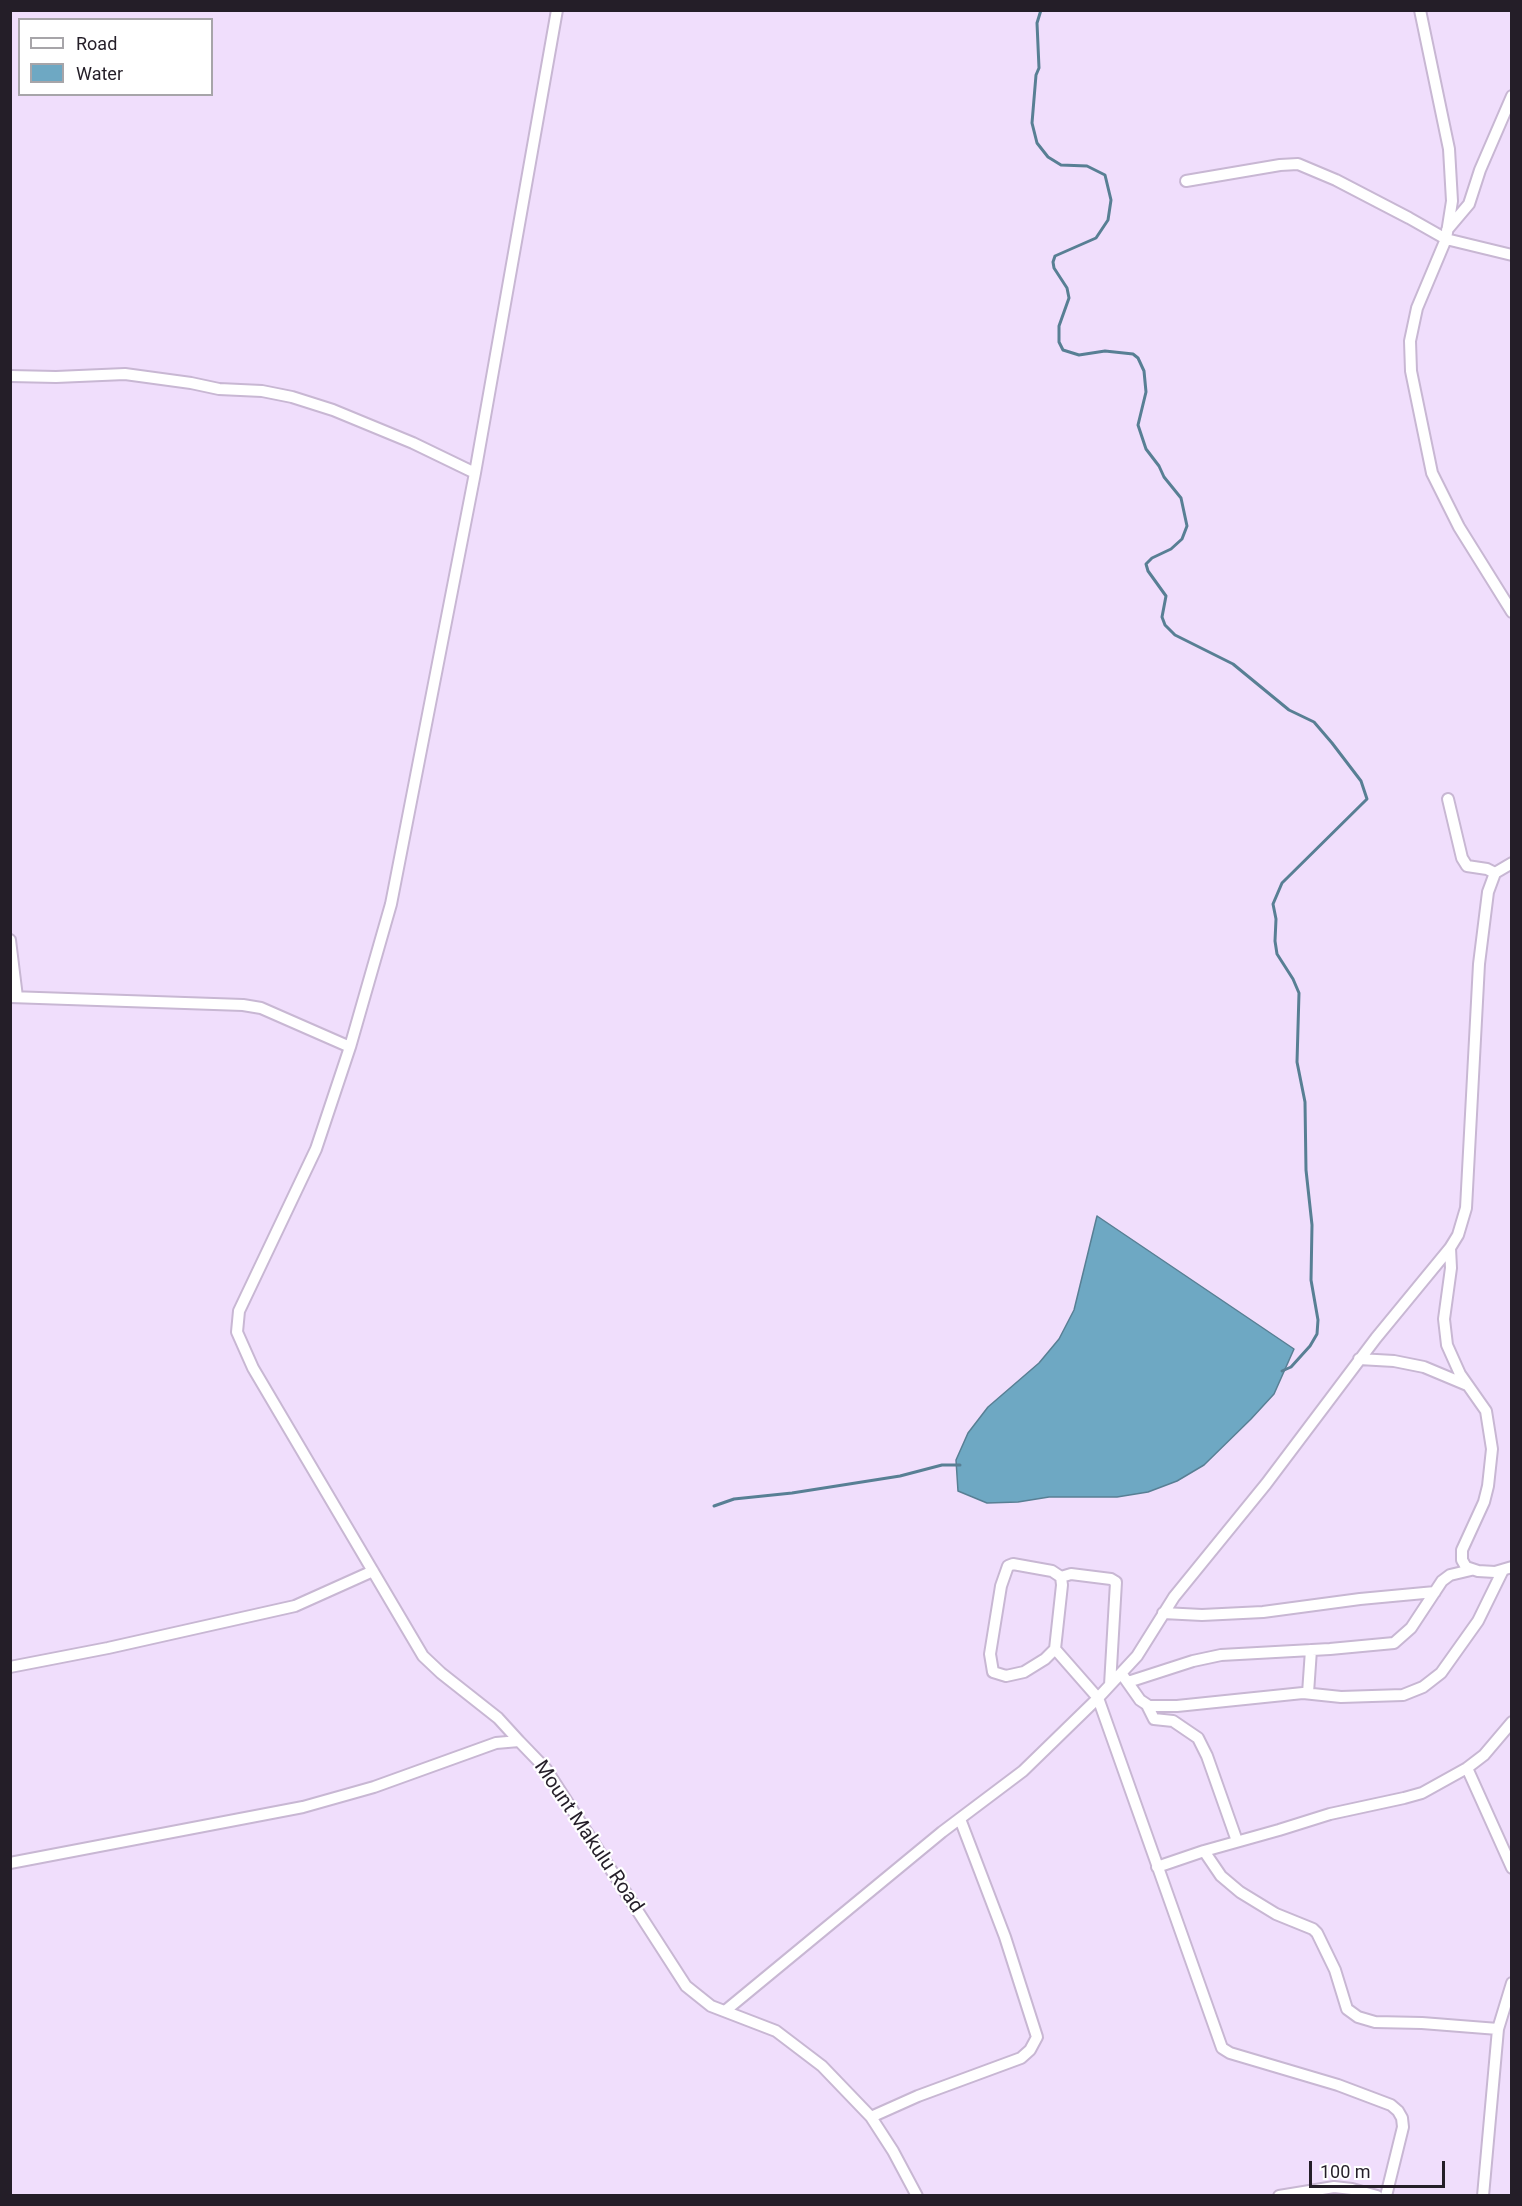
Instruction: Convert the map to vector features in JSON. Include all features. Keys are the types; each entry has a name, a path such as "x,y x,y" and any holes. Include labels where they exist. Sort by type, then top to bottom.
{"street":[{"name":"Mount Makulu Road","path":"557,10 475,473 392,904 350,1047 316,1149 239,1311 237,1332 253,1368 423,1656 498,1718 546,1769 686,1986 711,2006 776,2031 822,2066 871,2117 893,2151 917,2196"},
{"path":"1420,10 1449,149 1452,201 1446,236 1417,308 1410,341 1411,371 1432,473 1459,527 1512,612"},
{"path":"1446,236 1469,204 1480,170 1512,96"},
{"path":"1186,181 1298,164 1336,180 1446,236 1512,255"},
{"path":"10,376 125,374 219,389 262,391 292,397 333,410 414,443 475,473"},
{"path":"1449,799 1462,858 1467,866 1487,869 1495,873"},
{"path":"1125,1678 1163,1613 1458,1235 1466,1208 1479,964 1488,892 1495,873 1512,863"},
{"path":"10,940 14,997 243,1005 261,1008 350,1047"},
{"path":"1450,1248 1451,1268 1444,1329 1453,1360 1486,1412 1492,1449 1491,1470 1484,1502 1462,1550 1462,1560 1456,1573"},
{"path":"1359,1359 1394,1361 1424,1367 1468,1385"},
{"path":"1462,1560 1471,1570"},
{"path":"1013,1564 1052,1571 1061,1577 1055,1648 1033,1667 1013,1676 996,1674 991,1669 990,1654 1006,1569 1013,1564"},
{"path":"725,2011 960,1819 1023,1771 1110,1685 1125,1678 1221,1655 1394,1643 1411,1628 1446,1578 1471,1570 1503,1571 1471,1632 1441,1673 1423,1687 1403,1695 1341,1697 1308,1693 1178,1706 1147,1705"},
{"path":"10,1666 108,1648 295,1606 374,1571"},
{"path":"1061,1577 1071,1574 1111,1579 1116,1582 1110,1685"},
{"path":"1163,1613 1202,1615 1263,1612 1435,1592"},
{"path":"1055,1648 1098,1698 1222,2049 1238,2056 1338,2085 1392,2105 1398,2110 1402,2118 1402,2127 1386,2196"},
{"path":"1308,1693 1311,1650"},
{"path":"1125,1678 1140,1700 1147,1705 1154,1719 1173,1721 1198,1738 1207,1756 1237,1841"},
{"path":"1157,1867 1237,1841 1330,1814 1404,1798 1436,1786 1484,1755 1512,1722"},
{"path":"10,1863 312,1805 374,1787 496,1743 519,1740"},
{"path":"1467,1768 1512,1868"},
{"path":"871,2117 918,2096 1022,2058 1030,2050 1037,2037 1005,1937 960,1819"},
{"path":"1204,1851 1221,1876 1240,1892 1276,1914 1313,1929 1317,1933 1332,1963 1347,2009 1358,2017 1375,2022 1498,2029"},
{"path":"1482,2196 1498,2029 1512,1983"},
{"path":"1280,2196 1334,2187 1352,2188 1377,2196"}],"water":[{"path":"1097,1216 1294,1349 1274,1394 1204,1465 1177,1481 1148,1492 1117,1497 1049,1497 1018,1502 987,1503 958,1491 956,1460 968,1433 988,1407 1039,1363 1059,1339 1074,1310"}],"waterway":[{"path":"1041,10 1037,23 1039,68 1036,75 1032,123 1037,143 1048,157 1061,165 1087,166 1105,175 1111,200 1108,220 1096,238 1055,256 1054,268 1067,288 1069,298 1059,326 1059,342 1063,350 1079,355 1105,351 1133,354 1138,358 1144,371 1146,392 1138,425 1146,449 1181,498 1187,526 1182,539 1171,549 1152,558 1146,564 1148,571 1166,596 1162,617 1165,625 1175,635 1233,664 1289,710 1314,722 1361,781 1367,799 1282,883 1273,904 1277,954 1299,993 1297,1062 1305,1102 1306,1170 1312,1225 1311,1280 1318,1320 1317,1334 1310,1346 1291,1367 1282,1371"},
{"path":"714,1506 734,1499 792,1493 900,1476 942,1465 960,1465"}]}
